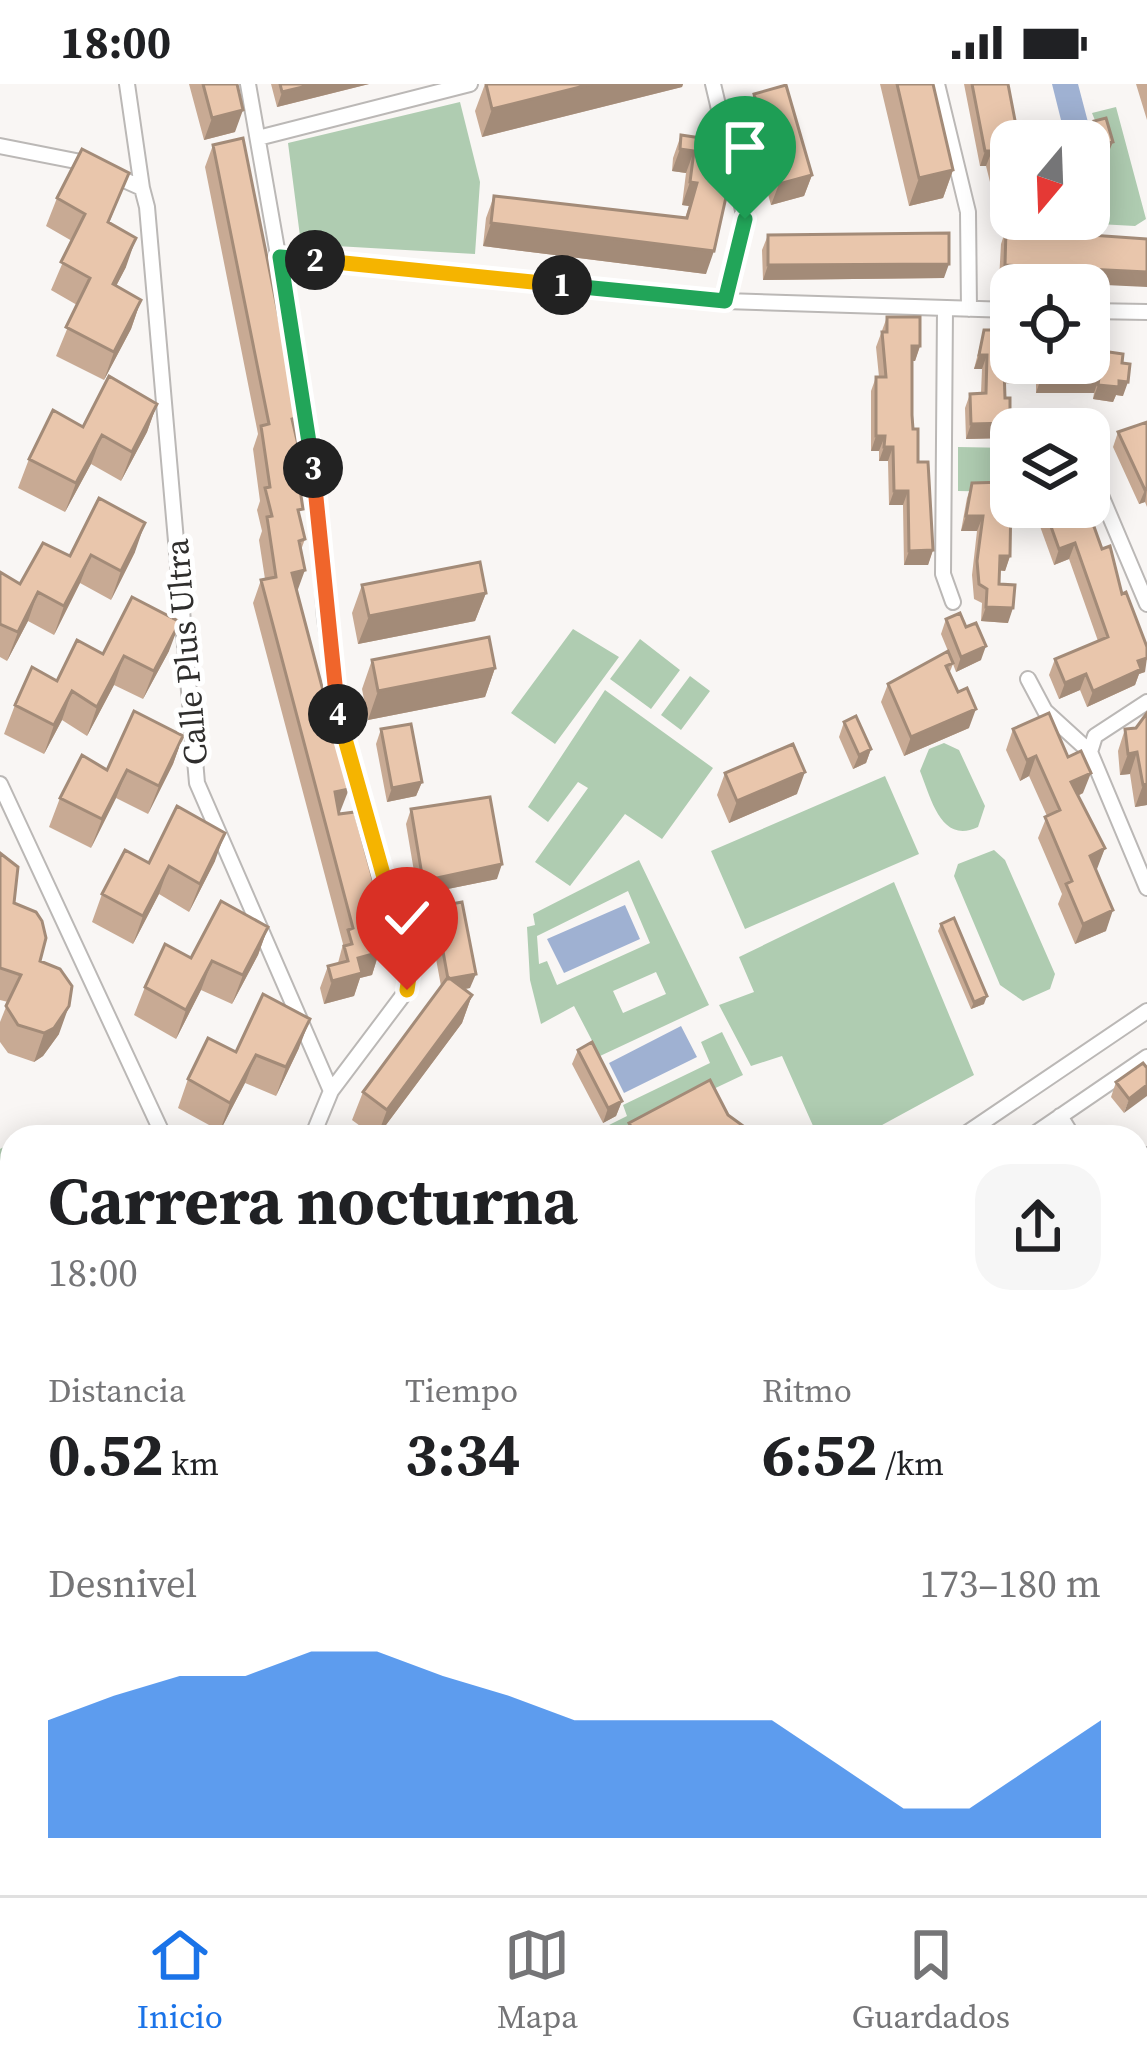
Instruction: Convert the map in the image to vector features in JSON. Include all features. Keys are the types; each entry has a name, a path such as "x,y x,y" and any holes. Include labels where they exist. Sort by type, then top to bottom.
{"street":[{"name":"Calle Plus Ultra","path":"127,84 142,188 197,783 331,1091"},
{"path":"248,84 312,449 325,618 339,716 410,970 407,990 331,1091 317,1125"},
{"path":"258,138 470,84"},
{"path":"713,84 745,219 725,301"},
{"path":"937,84 968,212 969,309"},
{"path":"0,146 91,164 142,188"},
{"path":"280,257 725,301 990,310"},
{"path":"945,309 943,574 953,602"},
{"path":"1110,311 1147,312"},
{"path":"1110,516 1147,604"},
{"path":"1028,679 1045,711 1090,752 1147,888"},
{"path":"1090,752 1095,736 1147,702"},
{"path":"0,784 158,1125"},
{"path":"979,1125 1147,1011"},
{"path":"1047,1125 1147,1057"},
{"path":"1060,1116 1065,1125"}],"green space":[{"path":"460,102 480,182 475,254 301,244 288,143"},
{"path":"1116,107 1146,219 1135,226 1110,225 1110,120 1095,120 1092,113"},
{"path":"958,447 990,448 990,492 958,491"},
{"path":"573,629 619,657 555,744 511,713"},
{"path":"640,639 680,670 651,709 610,679"},
{"path":"690,676 710,691 681,730 661,715"},
{"path":"605,690 713,768 662,839 625,814 570,886 535,862 588,788 578,782 548,822 528,807"},
{"path":"944,743 959,750 985,806 978,827 955,830 939,816 928,794 920,771 929,749"},
{"path":"885,776 919,854 745,929 711,851"},
{"path":"994,850 1005,860 1055,974 1050,989 1023,1001 1000,985 954,876 958,864"},
{"path":"639,860 709,1005 600,1056 574,1006 541,1024 530,980 527,927 535,925 533,914","holes":["628,891 650,943 557,985 547,961 539,964 537,936","656,972 666,994 623,1013 613,991"]},
{"path":"894,882 974,1075 882,1125 813,1125 782,1056 751,1066 719,1005 754,992 739,957"},
{"path":"722,1032 743,1075 637,1125 609,1125 627,1116 623,1105 710,1063 701,1042"}],"water":[{"path":"1052,84 1078,84 1087,120 1061,120"},
{"path":"625,905 640,939 564,973 547,939"},
{"path":"681,1026 697,1057 624,1093 609,1063"}],"building":[{"path":"203,84 237,84 243,110 212,118"},
{"path":"280,84 315,84 282,92"},
{"path":"486,84 592,84 492,109"},
{"path":"897,84 933,84 953,170 919,178"},
{"path":"972,84 1008,84 1015,120 990,120 990,151 985,151"},
{"path":"786,85 812,175 779,184 754,94"},
{"path":"681,135 721,141 719,154 725,155 721,187 728,188 714,251 491,223 494,196 687,218 697,183 690,182 694,151 680,149"},
{"path":"243,138 299,417 292,419 299,449 294,450 305,570 292,573 349,789 335,792 339,814 355,812 384,920 384,936 376,938 380,952 358,958 362,973 332,981 328,966 348,961 344,946 352,944 348,930 353,928 261,580 276,577 261,426 269,424 213,145"},
{"path":"82,149 129,173 108,222 136,238 113,284 141,300 114,352 66,327 90,278 61,262 85,214 57,198"},
{"path":"949,233 949,264 768,265 768,235"},
{"path":"1147,239 1147,272 1110,270 1110,264 1005,264 1006,240"},
{"path":"887,317 920,317 920,346 912,346 912,415 913,429 918,429 918,462 928,462 933,550 909,551 908,491 894,491 893,447 884,447 885,436 876,436 876,377 886,377 882,332 887,332"},
{"path":"984,330 990,330 990,384 1005,384 1010,408 990,408 990,424 971,424 970,394 986,393 987,355 979,355"},
{"path":"1110,352 1123,354 1122,363 1130,364 1128,382 1119,381 1119,387 1098,385 1110,384"},
{"path":"109,376 157,404 132,452 102,435 76,483 29,459 53,410 83,427"},
{"path":"1147,422 1147,489 1145,490 1118,432"},
{"path":"990,482 990,528 1010,528 1010,556 1000,556 999,584 1015,585 1013,608 986,607 987,589 979,584 977,561 983,516 966,516 972,483"},
{"path":"99,498 145,523 121,571 91,555 64,606 38,592 18,632 0,624 0,572 20,584 43,543 70,556"},
{"path":"1052,528 1094,528 1102,549 1110,546 1122,594 1126,592 1147,647 1147,658 1138,661 1141,669 1093,691 1086,674 1065,683 1055,659 1108,637 1075,543 1059,549"},
{"path":"480,562 486,593 369,616 362,585"},
{"path":"132,597 180,622 154,671 124,656 97,707 72,691 54,725 15,705 32,667 57,681 77,640 103,654"},
{"path":"960,613 966,627 976,623 986,646 961,657 946,619"},
{"path":"489,637 495,668 378,691 372,660"},
{"path":"948,651 953,663 946,666 958,692 967,688 976,709 911,737 888,684"},
{"path":"134,711 183,736 159,786 127,770 102,819 60,798 82,755 107,770"},
{"path":"1049,713 1068,757 1081,751 1091,773 1071,782 1105,848 1090,856 1113,910 1083,924 1066,884 1072,881 1045,817 1060,810 1036,756 1027,760 1013,729"},
{"path":"1147,713 1147,784 1143,785 1137,752 1128,754 1125,729 1136,728"},
{"path":"856,716 871,749 859,755 844,722"},
{"path":"411,724 422,782 392,788 381,729"},
{"path":"793,744 805,772 737,801 725,773"},
{"path":"490,797 502,864 423,881 411,809"},
{"path":"177,806 225,833 200,884 169,866 143,916 102,894 125,850 149,863"},
{"path":"0,853 18,867 14,903 36,912 42,921 46,938 40,961 60,969 72,986 69,1006 54,1028 44,1033 18,1025 6,1006 21,975 0,968"},
{"path":"221,901 268,927 243,975 212,961 186,1010 145,987 165,944 191,958"},
{"path":"462,902 476,974 448,979 435,907"},
{"path":"954,918 987,996 974,1002 941,924"},
{"path":"448,977 472,995 387,1110 363,1092"},
{"path":"263,994 310,1019 286,1067 256,1055 230,1103 188,1079 208,1038 236,1052"},
{"path":"592,1042 622,1101 608,1108 578,1050"},
{"path":"1143,1063 1147,1085 1129,1099 1116,1082"},
{"path":"710,1080 728,1115 742,1125 630,1125"}],"route":[{"path":"407,990 410,970 339,716 325,618 312,449 280,257 725,301 745,219"}]}
